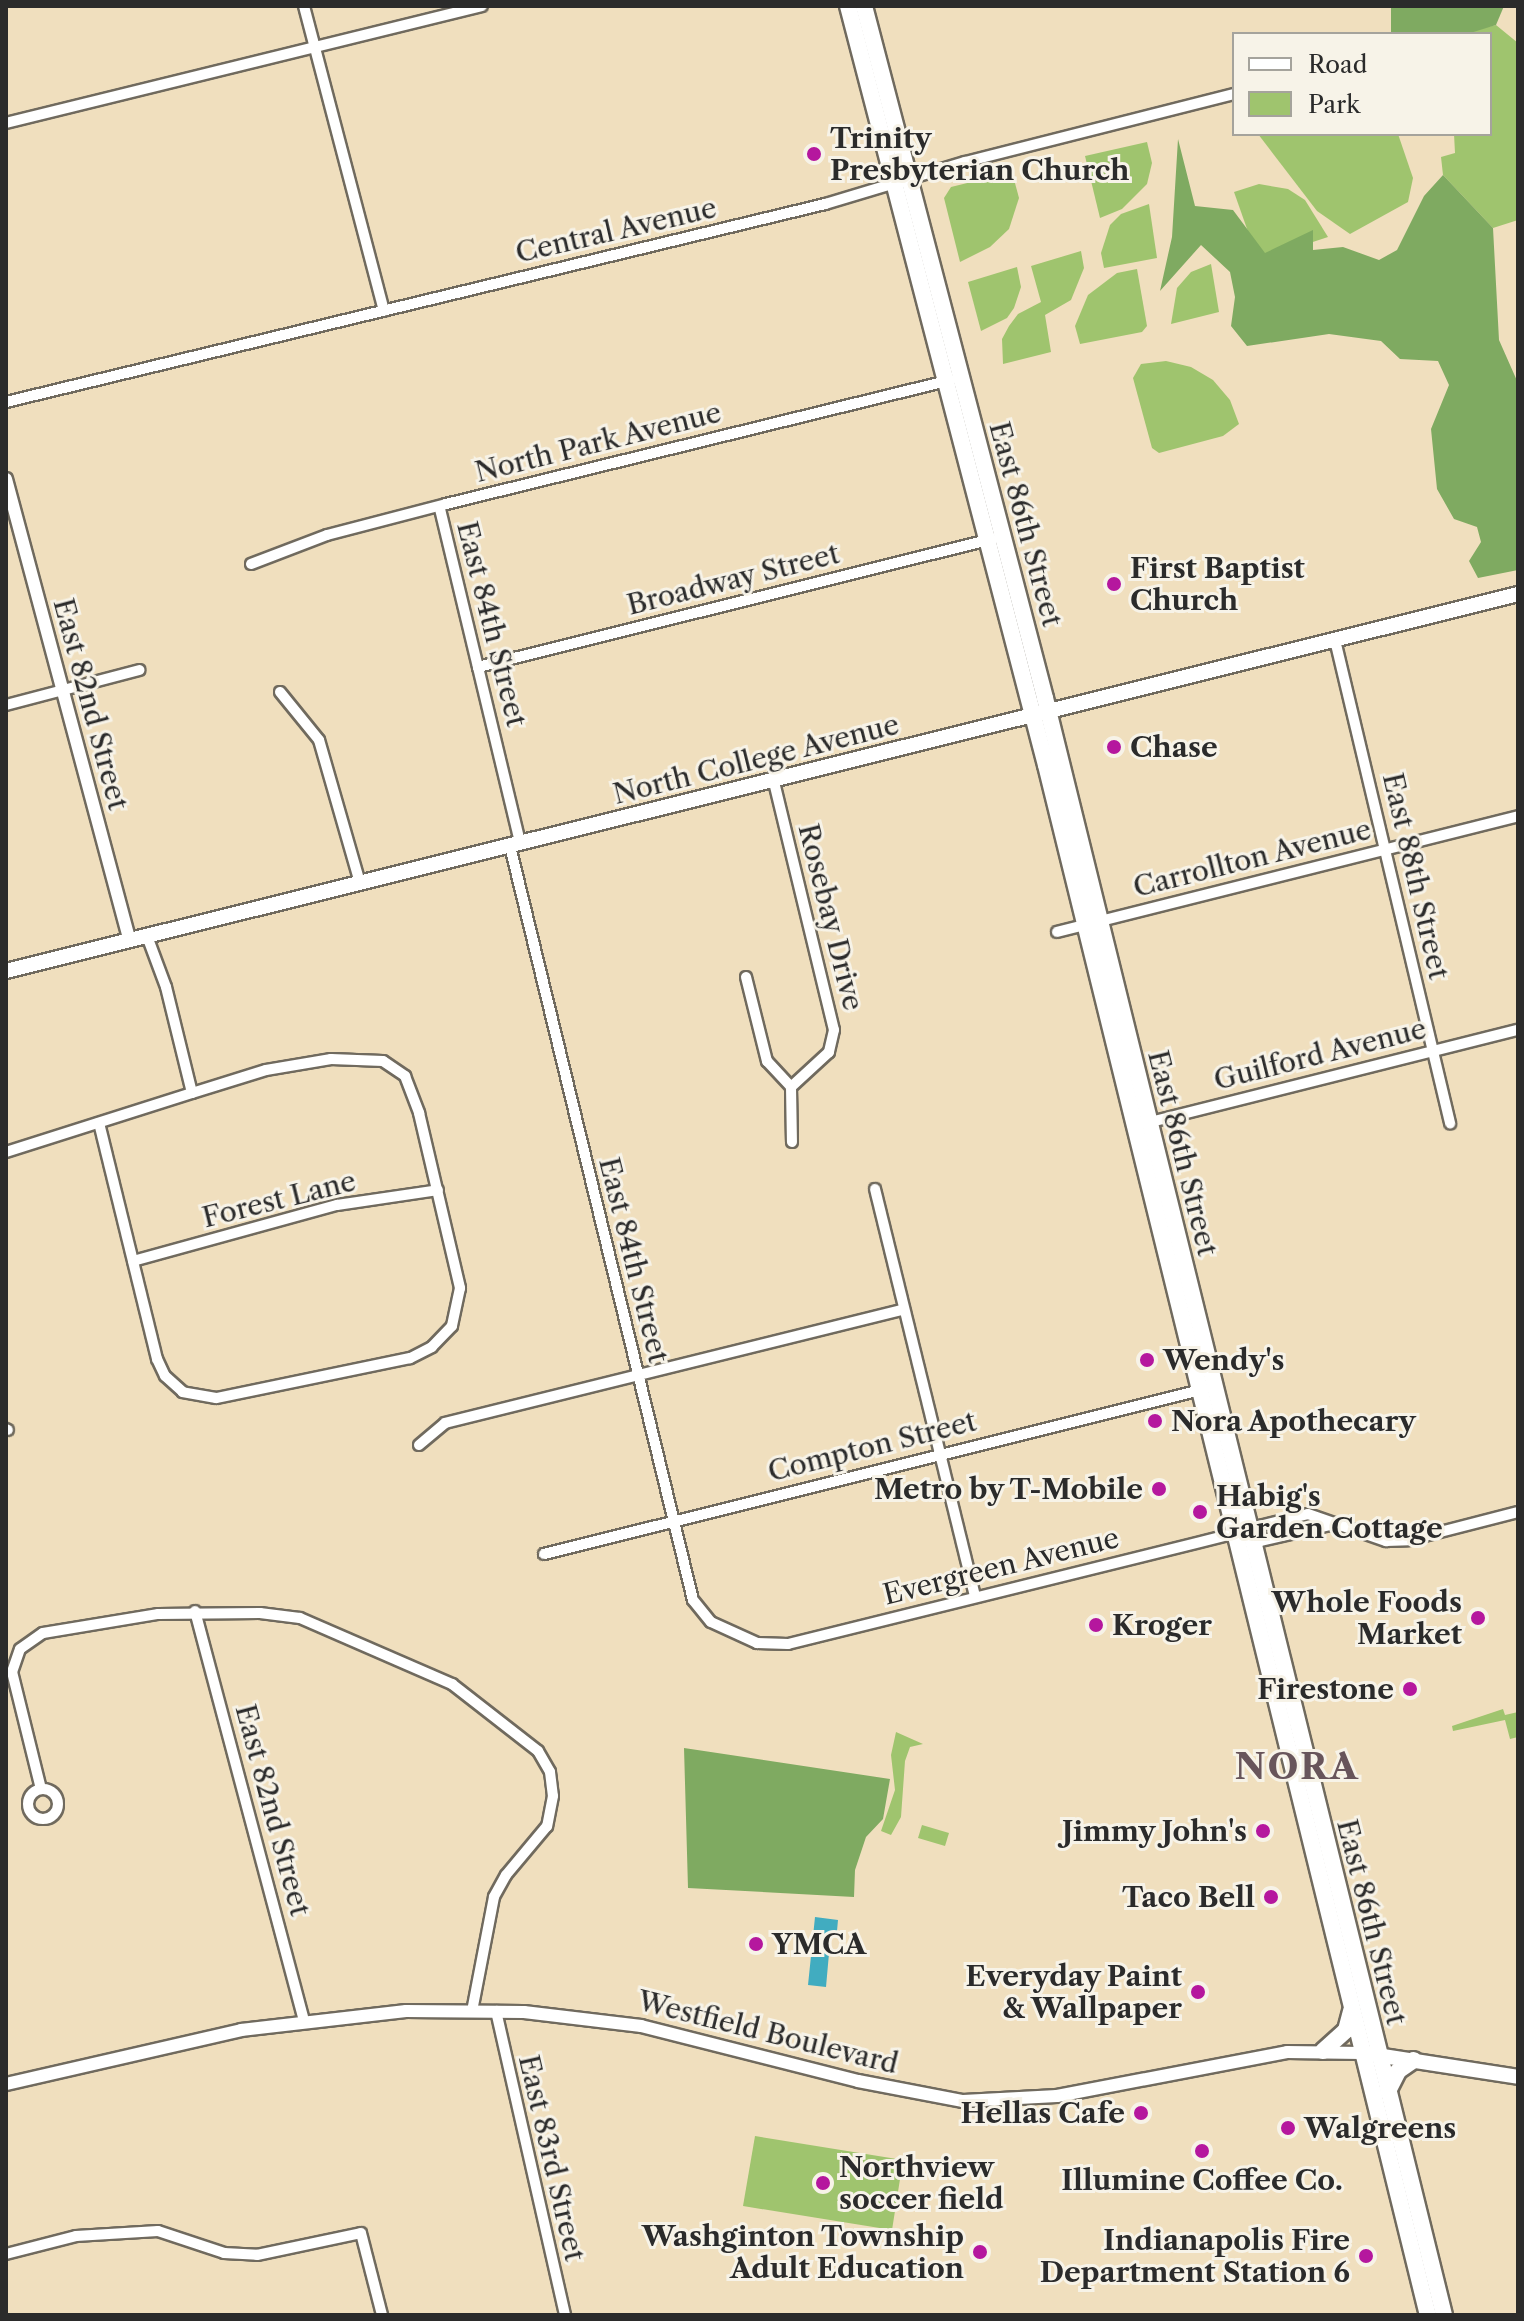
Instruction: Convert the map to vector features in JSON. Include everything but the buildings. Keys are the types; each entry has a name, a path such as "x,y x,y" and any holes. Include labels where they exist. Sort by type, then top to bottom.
{"main road":[{"name":"East 86th Street","path":"848,6 902,184 1041,714 1370,2054 1428,2315"},
{"name":"East 86th Street","path":"864,6 902,184"},
{"name":"North College Avenue","path":"6,971 774,782 1518,594"},
{"name":"East 86th Street","path":"1241,1535 1351,2009 1388,2091 1444,2315"},
{"path":"1323,2051 1346,2030 1351,2009"},
{"name":"Westfield Boulevard","path":"1370,2054 1518,2077"},
{"path":"1388,2091 1398,2071 1414,2060"}],"street":[{"path":"304,6 384,311"},
{"path":"6,123 482,6"},
{"name":"Central Avenue","path":"6,402 902,184 965,162 1232,95"},
{"name":"North Park Avenue","path":"251,564 327,535 953,380"},
{"name":"East 82nd Street","path":"6,479 130,941"},
{"name":"East 84th Street","path":"440,509 637,1375 676,1520 693,1600 702,1614 718,1626 765,1645"},
{"name":"Broadway Street","path":"478,667 994,539"},
{"name":"East 88th Street","path":"1335,640 1450,1124"},
{"path":"6,705 139,670"},
{"path":"280,692 313,729 324,751 360,883"},
{"name":"Rosebay Drive","path":"774,782 834,1030 829,1052 791,1087"},
{"name":"Carrollton Avenue","path":"1057,932 1518,816"},
{"path":"147,936 166,987 192,1093"},
{"path":"746,977 767,1061 791,1087 788,1115 792,1142"},
{"name":"Guilford Avenue","path":"1141,1125 1518,1030"},
{"path":"6,1152 192,1093 315,1061 372,1059 396,1069 413,1092 460,1288 452,1326 427,1351 400,1361 216,1398 195,1397 177,1387 157,1359 99,1123"},
{"path":"875,1189 975,1597"},
{"name":"Forest Lane","path":"133,1261 329,1207 438,1190"},
{"path":"419,1445 445,1423 903,1310"},
{"name":"Compton Street","path":"544,1554 938,1453 1205,1389"},
{"name":"Evergreen Avenue","path":"765,1645 788,1644 1241,1535 1259,1526 1308,1514 1397,1540 1518,1512"},
{"name":"Evergreen Avenue","path":"1241,1535 1274,1540 1335,1524"},
{"path":"41,1789 12,1683 18,1652 43,1633 120,1618 195,1611 300,1618 392,1655 479,1701 544,1759 552,1784 550,1819 494,1897 472,2011"},
{"name":"East 82nd Street","path":"195,1611 304,2020"},
{"name":"Westfield Boulevard","path":"6,2084 304,2020 472,2011 641,2026 858,2081 963,2101 1057,2096 1287,2052 1370,2054"},
{"name":"East 83rd Street","path":"496,2011 565,2315"},
{"path":"6,2254 76,2236 158,2231 224,2253 257,2255 361,2233 382,2315"}],"green space":[{"path":"1391,6 1504,6 1496,25 1473,32 1391,32"},
{"path":"1496,25 1518,43 1518,220 1493,228 1443,175 1441,157 1455,153 1454,136 1492,136 1492,32 1466,32"},
{"path":"1260,136 1399,136 1413,178 1408,202 1350,234 1317,211"},
{"path":"1178,139 1195,206 1233,210 1265,253 1313,230 1313,250 1343,247 1379,260 1397,250 1424,196 1443,175 1493,228 1499,340 1518,383 1518,570 1478,578 1469,561 1481,542 1477,527 1454,519 1437,489 1431,429 1449,385 1438,361 1400,359 1381,341 1329,334 1247,346 1231,326 1235,297 1230,272 1201,245 1160,291 1172,237"},
{"path":"1147,142 1152,163 1147,184 1122,209 1100,218 1085,156"},
{"path":"1012,172 1019,198 1009,229 990,247 960,262 944,198 951,187"},
{"path":"1259,184 1288,189 1305,200 1328,237 1258,260 1234,192"},
{"path":"1149,204 1157,258 1104,268 1101,253 1110,225 1121,214"},
{"path":"1081,251 1084,268 1071,300 1045,315 1051,352 1003,364 1002,339 1009,326 1018,314 1041,302 1031,266"},
{"path":"1211,264 1219,312 1171,324 1177,288 1191,272"},
{"path":"1017,267 1021,287 1014,308 1007,318 981,331 968,282"},
{"path":"1137,269 1147,326 1142,332 1080,344 1075,326 1088,295 1117,273"},
{"path":"1166,361 1191,367 1213,380 1230,400 1239,424 1223,436 1159,453 1152,448 1133,378 1141,364"},
{"path":"1503,1709 1505,1715 1518,1712 1518,1737 1510,1739 1505,1720 1453,1731 1452,1726"},
{"path":"896,1732 923,1744 910,1747 905,1761 901,1817 891,1835 881,1831 895,1790 891,1755"},
{"path":"684,1748 890,1779 883,1819 866,1837 855,1870 854,1897 688,1888"},
{"path":"922,1825 949,1833 945,1846 918,1838"},
{"name":"Northview soccer field","path":"755,2136 903,2160 892,2230 743,2206"}],"water":[{"path":"815,1917 838,1920 837,1931 831,1931 826,1987 808,1985"}],"place":[{"name":"Trinity Presbyterian Church","path":"814,154"},
{"name":"First Baptist Church","path":"1114,584"},
{"name":"Chase","path":"1114,747"},
{"name":"Wendy's","path":"1147,1360"},
{"name":"Nora Apothecary","path":"1155,1421"},
{"name":"Metro by T-Mobile","path":"1159,1489"},
{"name":"Habig's Garden Cottage","path":"1200,1512"},
{"name":"Whole Foods Market","path":"1478,1618"},
{"name":"Kroger","path":"1096,1625"},
{"name":"Firestone","path":"1410,1689"},
{"name":"Jimmy John's","path":"1263,1831"},
{"name":"Taco Bell","path":"1271,1897"},
{"name":"YMCA","path":"756,1944"},
{"name":"Everyday Paint & Wallpaper","path":"1198,1992"},
{"name":"Hellas Cafe","path":"1141,2113"},
{"name":"Walgreens","path":"1288,2128"},
{"name":"Illumine Coffee Co.","path":"1202,2151"},
{"name":"Northview soccer field","path":"823,2183"},
{"name":"Washginton Township Adult Education","path":"980,2252"},
{"name":"Indianapolis Fire Department Station 6","path":"1366,2256"}],"district":[{"name":"NORA","path":"1297,1767"}]}
